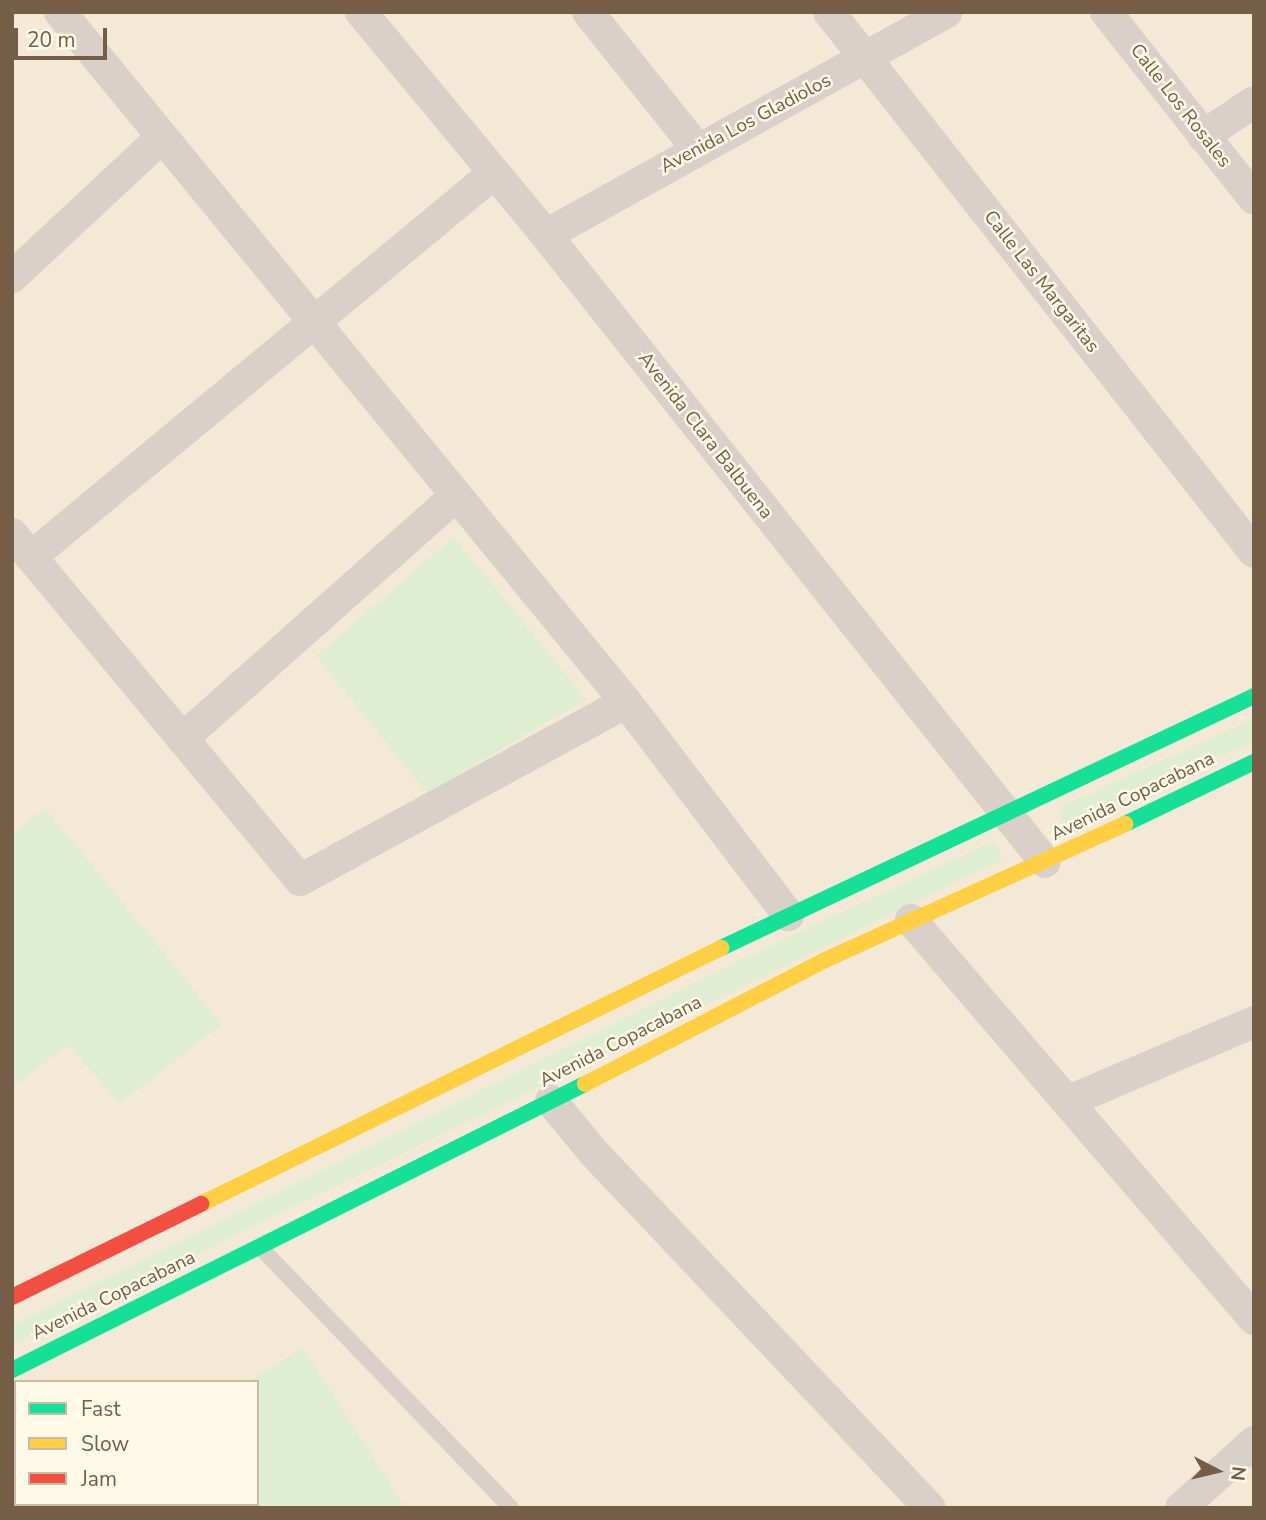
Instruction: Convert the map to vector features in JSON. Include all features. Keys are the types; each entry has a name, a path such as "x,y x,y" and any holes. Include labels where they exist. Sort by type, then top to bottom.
{"main road":[{"name":"Avenida Copacabana","path":"12,1297 788,915 1254,696"},
{"name":"Avenida Copacabana","path":"12,1370 551,1101 823,961 1045,862 1254,762"}],"street":[{"path":"60,12 626,702 788,915"},
{"name":"Avenida Clara Balbuena","path":"361,12 546,235 1045,862"},
{"path":"588,12 698,150"},
{"name":"Calle Las Margaritas","path":"829,12 1254,552"},
{"name":"Avenida Los Gladiolos","path":"546,235 867,59 946,12"},
{"name":"Calle Los Rosales","path":"1106,12 1254,199"},
{"path":"1203,135 1254,102"},
{"path":"12,277 163,138"},
{"path":"494,173 314,322 22,546 300,880 626,702"},
{"path":"182,739 456,495"},
{"path":"911,920 1254,1319"},
{"path":"1069,1101 1254,1022"},
{"path":"551,1101 594,1153 930,1508"},
{"path":"1181,1508 1254,1441"}],"lane":[{"path":"260,1247 511,1508"}],"shaded area":[{"path":"12,12 1254,12 1254,1508 12,1508"}],"green space":[{"path":"454,537 586,699 427,793 316,656"},
{"path":"1254,719 1254,741 1066,825 1060,815 1062,806"},
{"path":"45,808 222,1024 120,1103 68,1045 12,1087 12,835"},
{"path":"992,842 1001,848 1001,860 12,1345 12,1325 746,957"},
{"path":"303,1348 406,1508 37,1508 259,1506 259,1380 251,1380"}],"traffic: fast":[{"path":"721,948 1254,696"},
{"path":"1125,824 1254,762"},
{"path":"12,1370 585,1084"}],"traffic: slow":[{"path":"585,1084 823,961 1125,824"},
{"path":"201,1204 721,948"}],"traffic: jam":[{"path":"12,1297 201,1204"}]}
